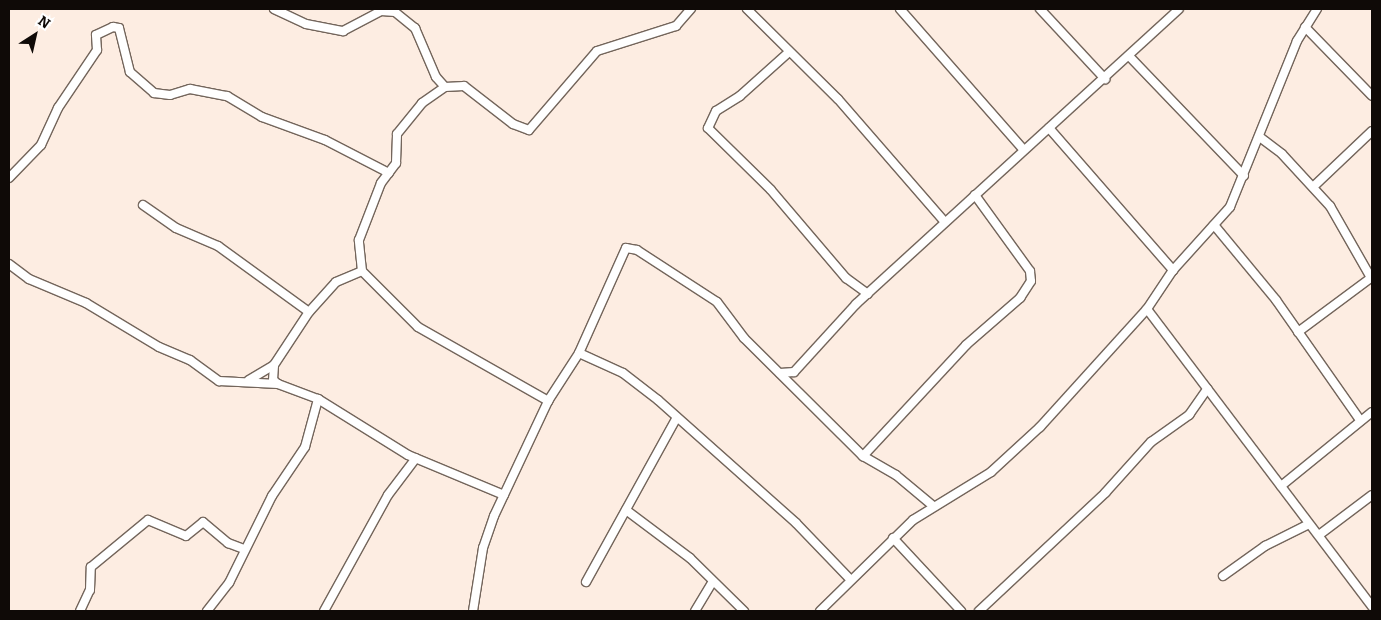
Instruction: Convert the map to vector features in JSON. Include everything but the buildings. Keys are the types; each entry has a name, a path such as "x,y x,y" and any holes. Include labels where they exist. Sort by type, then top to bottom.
{"street":[{"path":"274,9 306,24 343,31 381,11 395,10 415,28 436,77 445,87"},
{"path":"548,401 418,327 362,271 359,240 389,173 396,163 400,129 422,103 445,87 469,88 513,124 529,130 597,51 676,26 691,9"},
{"path":"747,9 838,99 945,222"},
{"path":"900,9 1023,149"},
{"path":"1040,9 1105,79"},
{"path":"780,373 794,372 868,294 1023,149 1105,79 1179,9"},
{"path":"820,611 849,578 932,505 991,472 1007,458 1147,310 1173,270 1230,207 1261,138 1305,28 1318,9"},
{"path":"9,178 41,145 58,108 97,50 96,35 113,27 119,28 130,72 154,93 170,95 190,89 227,96 262,117 324,140 389,173"},
{"path":"1305,28 1372,96"},
{"path":"789,52 740,96 716,110 708,128 771,190 846,278 868,294"},
{"path":"1129,56 1244,176"},
{"path":"1049,128 1173,270"},
{"path":"1313,187 1372,131"},
{"path":"1261,138 1313,187 1339,219 1372,278 1298,332"},
{"path":"864,456 966,345 1020,298 1031,281 1030,271 975,195"},
{"path":"143,205 176,228 218,246 309,312"},
{"path":"1214,225 1298,332 1360,420"},
{"path":"474,611 483,548 504,495 548,401 578,353 622,255 630,247 716,302 780,373 864,456 896,475 932,505"},
{"path":"9,264 29,279 86,303 190,360 219,381 249,380 278,384 318,399 416,458 504,495"},
{"path":"249,380 274,365 309,312 330,287 362,271"},
{"path":"1147,310 1372,607"},
{"path":"578,353 623,373 796,523 849,578"},
{"path":"274,365 273,380 278,384"},
{"path":"794,372 795,388"},
{"path":"979,611 1105,494 1151,442 1189,416 1207,389"},
{"path":"207,611 229,584 244,549 272,496 306,446 318,399"},
{"path":"1280,486 1372,412"},
{"path":"586,582 676,419"},
{"path":"324,611 388,495 416,458"},
{"path":"1319,535 1372,496"},
{"path":"626,510 690,558 712,583 744,611"},
{"path":"80,611 90,590 91,567 148,520 186,536 203,522 228,543 244,549"},
{"path":"1223,576 1266,546 1309,524"},
{"path":"893,538 962,611"},
{"path":"694,611 712,583"}]}
